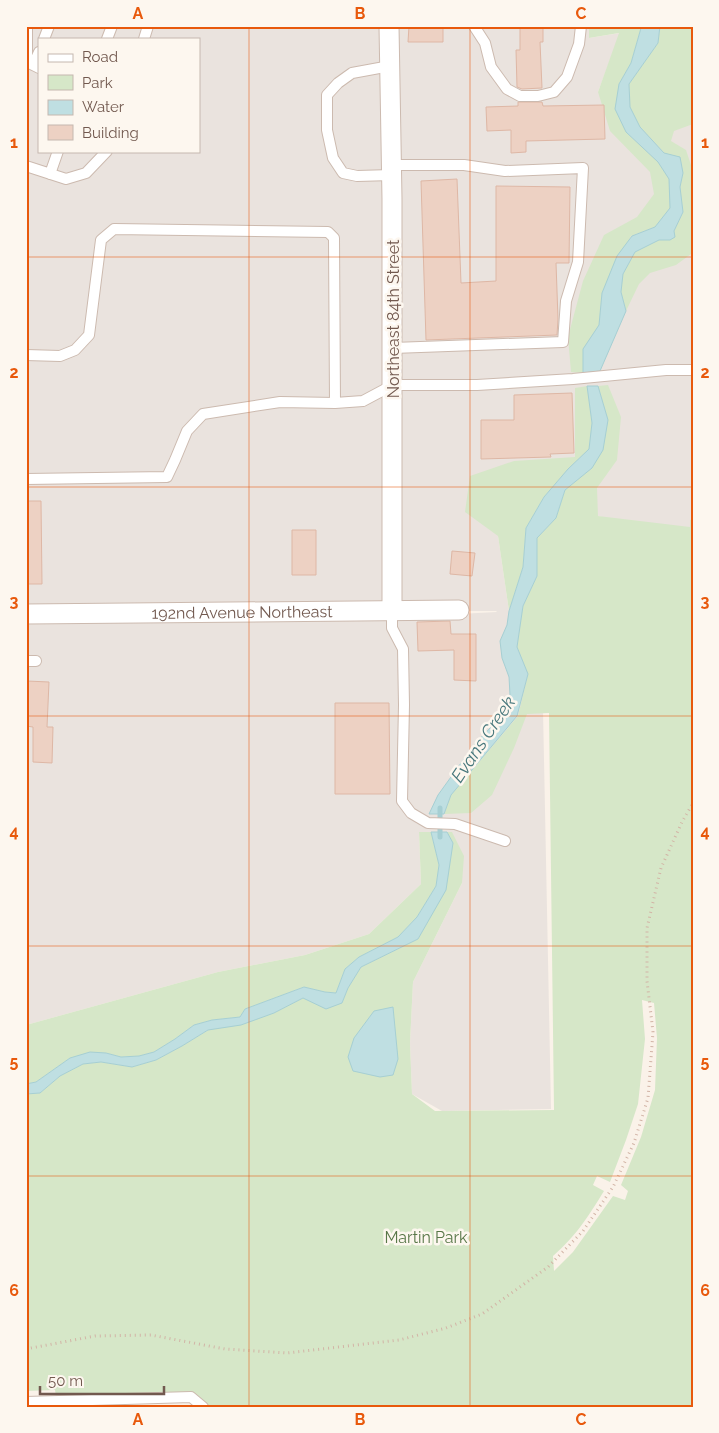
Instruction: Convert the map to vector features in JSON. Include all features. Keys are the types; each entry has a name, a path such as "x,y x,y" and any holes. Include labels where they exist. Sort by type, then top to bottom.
{"street":[{"name":"Northeast 84th Street","path":"389,26 392,170 392,611"},
{"name":"192nd Avenue Northeast","path":"26,614 459,610"}],"lane":[{"path":"28,26 27,62 36,66"},
{"path":"44,38 49,26"},
{"path":"107,38 112,26"},
{"path":"144,38 148,26"},
{"path":"474,26 485,43 491,67 507,89 520,96 538,96 554,92 567,77 579,44 581,26"},
{"path":"390,66 352,73 338,83 327,95 327,130 333,158 343,173 357,176 392,170 464,165 505,171 583,168 578,262 566,301 563,342 392,348"},
{"path":"50,174 58,152"},
{"path":"26,166 66,179 86,173 106,152"},
{"path":"26,355 60,356 75,350 89,335 101,240 114,229 328,232 334,238 335,403"},
{"path":"26,479 167,476 187,431 203,414 280,402 335,403 363,401 393,385 477,385 573,379 666,370 693,370"},
{"path":"392,611 392,628 403,650 402,801 411,813 428,823 455,824 505,841"},
{"path":"26,1402 191,1398 203,1407"}],"path":[{"path":"26,1348 95,1336 151,1335 225,1349 287,1353 399,1340 446,1328 482,1314 548,1267 583,1232 613,1186 634,1143 648,1098 653,1032 647,981 647,928 661,868 693,803"}],"shaded area":[{"path":"26,26 589,26 589,38 620,33 598,92 693,108 693,539 598,516 556,467 498,536 509,611 541,610 551,1109 442,1111 412,1094 410,1043 413,982 462,883 419,832 421,884 369,934 305,955 218,972 26,1025","holes":["392,611 497,612 305,622"]}],"green space":[{"path":"589,26 638,26 641,28 631,63 619,84 626,132 658,162 669,179 670,208 655,227 631,236 602,293 599,325 583,349 583,373 571,372 568,337 583,281 604,235 637,217 654,194 650,172 610,131 598,92 619,33 589,38"},
{"path":"660,26 693,26 693,124 674,131 671,141 686,150 692,168 691,254 676,265 650,273 639,284 626,311 621,292 623,274 635,252 659,240 670,240 683,212 680,187 683,173 640,127 630,107 629,84 658,43"},
{"name":"Martin Park","path":"608,385 621,417 617,460 597,488 598,516 690,527 690,520 693,519 693,1407 207,1407 205,1402 190,1394 56,1396 55,1390 26,1391 26,1094 40,1093 60,1076 83,1064 101,1062 132,1067 156,1060 210,1029 274,1013 303,998 315,1002 342,1003 348,988 361,967 418,939 429,919 453,843 447,832 452,832 464,856 462,883 413,982 410,1043 412,1094 435,1111 554,1110 549,713 527,714 514,748 492,795 471,813 444,814 451,795 518,716 528,674 517,647 523,606 537,576 537,538 556,518 565,490 592,468 608,420 598,386","holes":["642,1000 654,1003 657,1038 655,1090 641,1137 621,1185 628,1191 625,1200 613,1196 573,1252 554,1271 553,1256 581,1226 604,1191 593,1185 597,1176 610,1182 626,1140 638,1104 645,1039"]},
{"path":"587,386 592,423 589,449 568,469 544,497 526,528 523,567 509,611 498,536 465,512 470,476 514,461 575,457 575,388"},
{"path":"419,832 431,832 439,865 436,886 417,917 398,937 359,957 345,969 336,993 304,987 245,1009 240,1017 212,1020 194,1025 154,1052 139,1056 121,1057 106,1053 70,1058 36,1082 26,1084 26,1025 218,972 305,955 369,934 421,884"}],"water":[{"path":"638,26 660,26 658,43 629,84 630,107 640,127 664,153 680,157 683,173 680,187 683,212 674,231 675,237 670,240 659,240 635,252 623,274 621,292 626,311 600,371 583,373 583,349 599,325 602,293 617,256 632,236 655,227 670,208 669,179 658,162 626,132 615,109 619,84 631,63 641,28"},
{"path":"587,386 598,386 608,420 603,450 592,468 565,490 556,518 537,538 537,576 523,606 517,647 528,674 517,716 451,795 444,814 429,814 438,795 474,745 503,712 510,695 509,677 502,658 500,641 507,625 509,611 523,567 526,528 544,497 568,469 589,449 592,423"},
{"path":"431,832 447,832 453,843 446,890 418,939 361,967 348,988 342,1003 326,1009 303,998 274,1013 241,1025 208,1030 156,1060 132,1067 101,1062 83,1064 60,1076 40,1093 26,1094 26,1084 36,1082 70,1058 90,1052 106,1053 121,1057 139,1056 154,1052 194,1025 212,1020 240,1017 245,1009 304,987 336,993 345,969 359,957 398,937 417,917 436,886 439,865"},
{"path":"393,1007 398,1059 393,1075 380,1077 353,1071 348,1057 354,1038 374,1011"}],"building":[{"path":"409,26 443,26 443,42 408,42"},
{"path":"520,26 543,26 543,42 540,42 542,88 522,89 517,87 516,50 520,50"},
{"path":"518,102 542,102 543,106 604,105 605,139 526,141 526,152 511,153 511,130 487,131 486,107 518,106"},
{"path":"457,179 461,283 496,281 496,186 570,187 569,263 556,263 557,335 426,340 421,181"},
{"path":"572,393 574,453 550,454 551,457 481,459 481,420 514,420 514,395"},
{"path":"26,501 41,501 42,584 26,584"},
{"path":"292,530 316,530 316,575 292,575"},
{"path":"452,551 475,553 472,576 450,574"},
{"path":"450,621 451,634 476,634 476,681 454,680 454,650 418,651 417,622"},
{"path":"27,681 49,682 47,727 53,727 52,763 33,762 33,727 26,726"},
{"path":"335,703 389,703 390,794 335,794"}],"waterway":[{"name":"Evans Creek","path":"440,808 440,837"}]}
